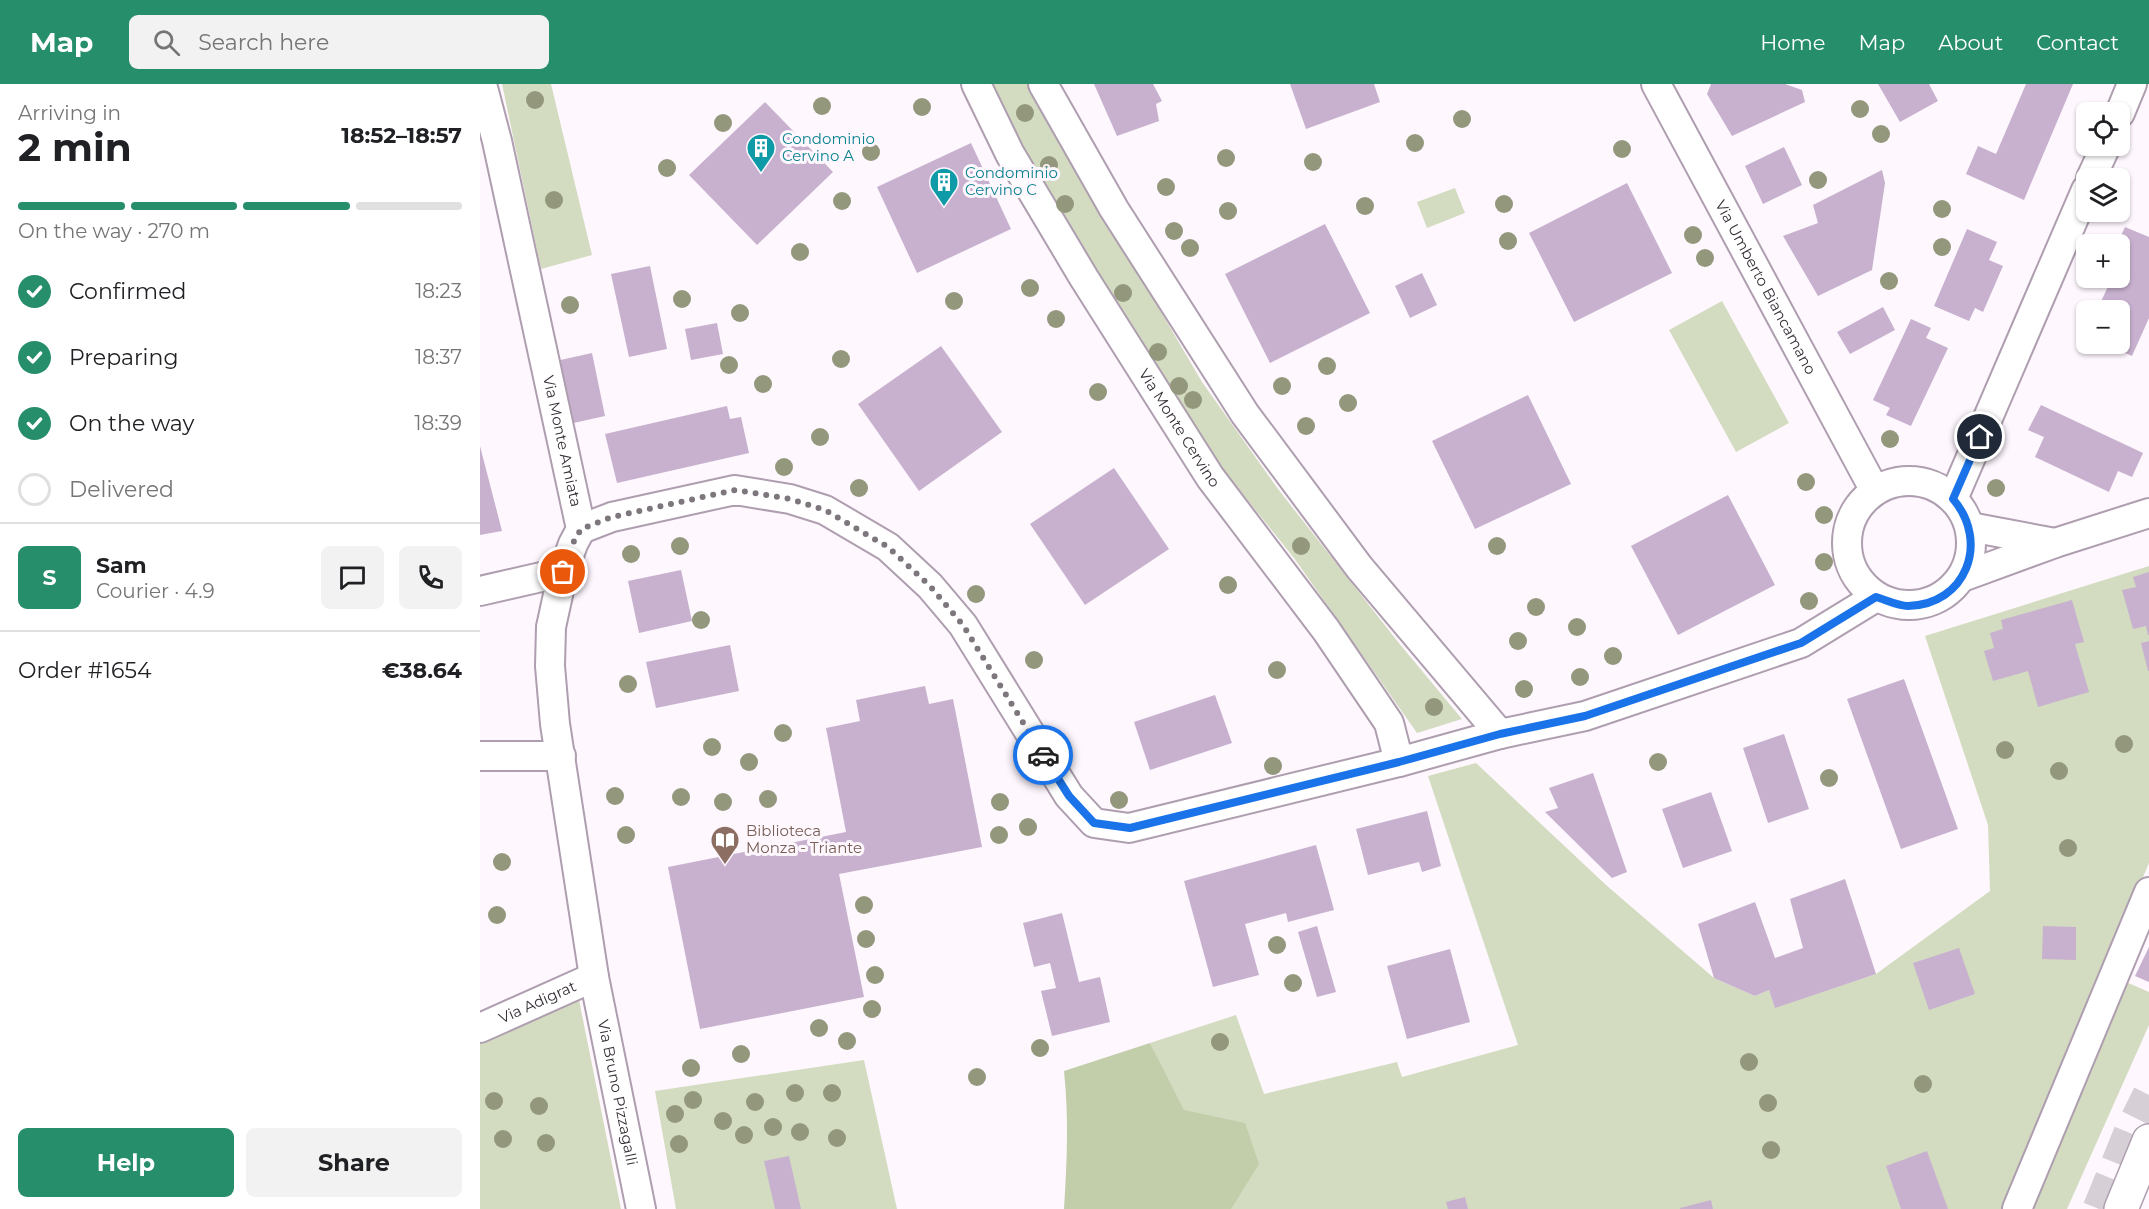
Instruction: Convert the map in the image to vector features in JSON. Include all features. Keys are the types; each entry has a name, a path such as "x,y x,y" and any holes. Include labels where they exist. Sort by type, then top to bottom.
{"main road":[{"path":"2121,1209 2149,1141"}],"street":[{"name":"Via Monte Amiata","path":"482,84 500,152 581,529"},
{"name":"Via Monte Cervino","path":"976,84 1010,154 1210,477 1326,630 1389,723 1399,762"},
{"path":"1043,84 1114,209 1245,414 1359,567 1500,734"},
{"name":"Via Umberto Biancamano","path":"1656,84 1875,491"},
{"path":"2125,102 2132,84"},
{"path":"1953,499 2076,213"},
{"path":"1895,482 1921,482 1935,486 1953,499 1961,507 1970,527 1972,549 1962,577 1947,593 1927,603 1905,606 1876,597 1859,581 1849,562 1847,547 1849,525 1859,506 1875,491 1895,482"},
{"path":"594,977 555,724 550,666 551,627 563,572 573,543 581,529 612,517 735,490 790,499 825,510 888,547 930,586 963,625 1069,796 1094,823 1130,828 1399,762 1500,734 1585,716 1801,643 1876,597"},
{"path":"1962,577 2055,543 2149,513"},
{"path":"1970,527 2055,543"},
{"path":"480,591 563,572"},
{"path":"480,756 561,756"},
{"path":"2017,1209 2149,892"},
{"name":"Via Adigrat","path":"480,1028 594,977"},
{"name":"Via Bruno Pizzagalli","path":"594,977 641,1209"}],"green space":[{"path":"502,84 551,84 592,255 541,269"},
{"path":"985,84 1028,84 1202,382 1278,489 1398,642 1462,719 1417,733 1294,558 1217,462 1085,267"},
{"path":"1455,188 1465,213 1427,228 1417,202"},
{"path":"1722,301 1789,423 1736,452 1669,330"},
{"path":"2149,566 2149,863 2003,1209 1231,1209 1150,1043 1236,1015 1264,1094 1397,1062 1402,1077 1518,1045 1428,776 1476,763 1606,885 1714,978 1755,996 1769,990 1775,1007 1876,974 1990,891 1988,825 1925,636"},
{"path":"2126,982 2149,992 2149,1025 2067,1209 2034,1209"},
{"path":"579,1000 621,1209 480,1209 480,1044"},
{"path":"1150,1043 1184,1110 1245,1123 1259,1164 1231,1209 1064,1209 1067,1106 1064,1071"},
{"path":"864,1060 897,1209 676,1209 655,1091"}],"building":[{"path":"1094,84 1153,84 1162,101 1156,104 1159,121 1117,136"},
{"path":"1290,84 1374,84 1380,102 1306,129"},
{"path":"1711,84 1785,84 1802,90 1805,102 1732,136 1707,94"},
{"path":"1878,84 1929,84 1938,101 1900,122"},
{"path":"2026,84 2073,84 2024,200 1966,174 1978,146 1996,154"},
{"name":"Condominio Cervino A","path":"765,102 833,172 757,245 689,175"},
{"name":"Condominio Cervino C","path":"971,143 1011,229 917,273 877,187"},
{"path":"1784,147 1802,185 1763,204 1745,166"},
{"path":"1882,170 1885,183 1872,270 1818,296 1783,236 1818,223 1813,205"},
{"path":"1627,183 1672,273 1574,322 1529,233"},
{"path":"1325,224 1370,313 1270,363 1225,274"},
{"path":"2125,227 2149,237 2149,318 2132,356 2128,354 2130,354 2130,300 2102,300 2107,288 2130,288 2130,234 2122,234"},
{"path":"1967,229 1997,242 1989,260 2003,266 1983,312 1975,308 1969,321 1934,306"},
{"path":"650,266 667,349 629,357 611,274"},
{"path":"1422,273 1437,305 1410,318 1395,286"},
{"path":"1883,307 1895,330 1850,354 1837,332"},
{"path":"1911,319 1931,328 1926,338 1948,348 1911,426 1886,415 1890,408 1873,400"},
{"path":"717,323 723,354 691,360 685,329"},
{"path":"941,346 1002,432 919,491 858,404"},
{"path":"592,353 605,416 569,424 556,361"},
{"path":"1528,395 1571,484 1475,529 1432,441"},
{"path":"2041,405 2143,453 2132,477 2118,471 2109,492 2035,457 2044,437 2028,430"},
{"path":"727,406 730,419 741,417 749,453 617,483 605,434"},
{"path":"480,446 502,531 480,535"},
{"path":"1114,468 1169,549 1085,605 1030,524"},
{"path":"1728,495 1775,585 1678,635 1631,546"},
{"path":"681,570 692,621 639,633 628,581"},
{"path":"2149,572 2148,635 2146,626 2133,629 2122,590 2136,587 2133,577"},
{"path":"2072,600 2084,642 2075,644 2089,692 2038,707 2028,671 1993,681 1984,651 1994,648 1990,633 2003,629 2001,620"},
{"path":"2149,641 2149,671 2148,671 2141,643"},
{"path":"730,645 739,691 656,708 646,662"},
{"path":"1904,679 1958,829 1901,849 1847,699"},
{"path":"925,686 929,704 953,699 982,847 839,874 864,997 700,1029 668,867 846,832 826,728 860,721 856,700"},
{"path":"1215,695 1232,743 1150,770 1134,722"},
{"path":"1784,734 1809,809 1768,823 1743,748"},
{"path":"1593,773 1627,872 1612,878 1545,812 1558,808 1549,788"},
{"path":"1711,792 1732,851 1683,868 1662,809"},
{"path":"1427,811 1441,866 1422,872 1419,862 1368,875 1356,829"},
{"path":"1316,845 1334,910 1288,922 1286,913 1245,924 1259,975 1213,987 1184,881"},
{"path":"1845,879 1876,974 1775,1008 1769,990 1755,996 1714,978 1698,924 1755,902 1775,958 1803,948 1790,899"},
{"path":"1062,913 1079,982 1100,977 1110,1022 1052,1036 1041,991 1056,988 1050,963 1034,967 1023,923"},
{"path":"1317,926 1336,992 1317,997 1298,932"},
{"path":"2043,926 2076,927 2076,960 2042,959"},
{"path":"2149,947 2149,982 2135,976"},
{"path":"1959,948 1975,994 1929,1010 1913,963"},
{"path":"1450,949 1470,1022 1407,1039 1387,966"},
{"path":"1927,1151 1948,1209 1901,1209 1886,1166"},
{"path":"789,1156 801,1209 775,1209 764,1161"},
{"path":"1465,1197 1468,1209 1448,1209 1446,1202"},
{"path":"1711,1200 1713,1209 1680,1209 1680,1208"}],"tunnel":[{"path":"2099,1209 2130,1133 2149,1095"}],"way so far":[{"path":"563,572 573,543 581,529 612,517 735,490 754,491 825,510 888,547 930,586 963,625 1043,755"}],"place":[{"name":"Condominio Cervino A","path":"761,174"},
{"name":"Condominio Cervino C","path":"944,208"},
{"name":"Biblioteca Monza - Triante","path":"725,866"}],"route":[{"path":"1043,755 1069,796 1094,823 1130,828 1399,762 1500,734 1585,716 1801,643 1876,597 1905,606 1927,603 1947,593 1962,577 1972,549 1970,527 1961,507 1953,499 1980,437"}]}
